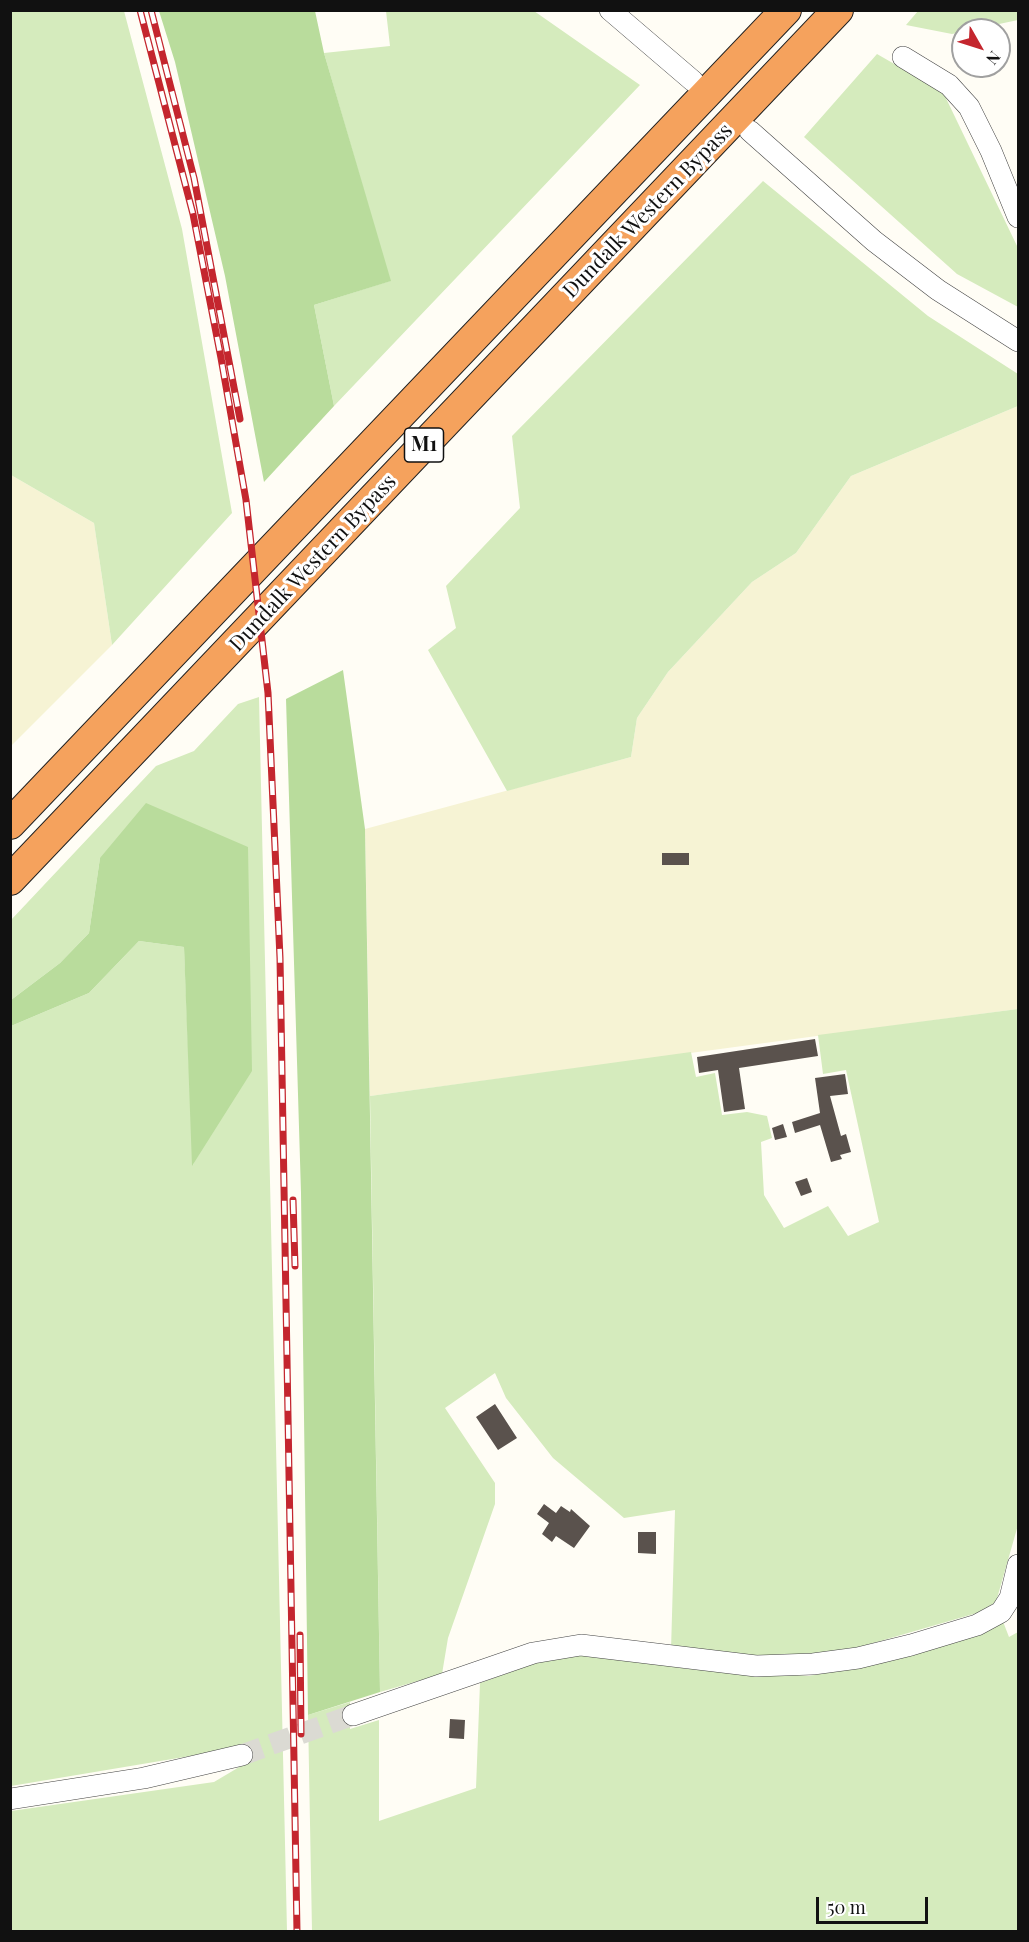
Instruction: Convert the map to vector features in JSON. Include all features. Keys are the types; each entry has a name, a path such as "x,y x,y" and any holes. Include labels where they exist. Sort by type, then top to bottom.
{"highway":[{"name":"Dundalk Western Bypass","path":"10,824 786,10"},
{"name":"Dundalk Western Bypass","path":"10,880 838,10"},
{"path":"10,807 79,735 189,637"}],"street":[{"path":"610,10 693,81"},
{"path":"903,57 950,85 969,107 991,151 1018,218"},
{"path":"750,131 874,241 939,290 1018,341"},
{"path":"352,1714 533,1653 581,1645 756,1665 813,1664 858,1658 911,1645 977,1624 1001,1612 1010,1598 1018,1565"},
{"path":"10,1799 144,1778 242,1755"}],"shaded area":[{"path":"1018,406 1018,1009 370,1096 365,829 631,757 637,718 668,672 752,582 796,553 851,476"},
{"path":"11,475 94,523 112,645 11,746"}],"green space":[{"path":"10,11 124,11 182,229 232,513 112,645 94,523 11,475"},
{"path":"159,11 315,11 324,53 391,281 314,305 334,406 264,482 225,276 175,62"},
{"path":"386,11 534,11 640,85 334,406 314,305 390,281 324,53 390,46"},
{"path":"918,11 1018,11 1018,20 1011,21 1011,18 951,18 951,34 906,25"},
{"path":"877,54 943,92 1018,248 1018,307 957,274 804,137"},
{"path":"763,181 928,316 1018,374 1018,406 851,476 796,553 752,582 668,672 637,718 631,757 507,791 428,650 456,628 446,586 520,508 512,436"},
{"path":"343,670 365,829 380,1692 308,1715 301,1193 286,699"},
{"path":"259,697 287,1931 10,1931 11,1811 214,1782 246,1763 244,1747 11,1786 11,1026 89,993 139,941 184,947 193,1165 248,847 100,858 89,933 60,963 11,1000 11,920 156,766 194,751 238,704"},
{"path":"146,803 248,847 252,1071 192,1166 184,947 139,941 89,993 11,1026 11,1000 60,963 89,933 100,858"},
{"path":"1018,1009 1018,1525 996,1602 977,1613 839,1653 764,1657 671,1650 675,1510 624,1518 553,1458 506,1398 495,1373 445,1408 495,1483 495,1504 448,1638 442,1674 380,1692 370,1096 691,1052 696,1077 715,1073 722,1115 747,1112 767,1116 772,1138 761,1142 764,1195 784,1228 828,1206 848,1236 879,1222 846,1070 823,1074 818,1035"},
{"path":"1002,1619 1009,1637 1018,1632 1018,1931 312,1931 308,1715 350,1702 350,1729 379,1720 379,1821 476,1788 480,1683 558,1655 599,1655 689,1669 809,1676 839,1670"}],"building":[{"path":"662,853 689,853 689,865 662,865"},
{"path":"815,1039 818,1056 739,1068 745,1109 724,1112 718,1070 699,1073 697,1057"},
{"path":"845,1074 848,1094 830,1096 841,1136 846,1134 851,1152 840,1155 842,1159 831,1162 820,1125 795,1133 792,1122 820,1113 815,1078"},
{"path":"783,1124 787,1137 775,1140 772,1128"},
{"path":"807,1178 812,1192 801,1196 795,1182"},
{"path":"495,1404 517,1438 498,1450 476,1417"},
{"path":"544,1504 556,1513 561,1506 570,1512 571,1509 590,1526 574,1548 556,1536 552,1542 542,1534 549,1523 537,1514"},
{"path":"638,1532 656,1532 656,1554 638,1553"},
{"path":"450,1719 465,1720 464,1739 449,1738"}],"tunnel":[{"path":"242,1755 353,1715"}],"railway":[{"path":"140,10 193,214 221,358 246,500 268,693 280,958 297,1932"},
{"path":"151,10 194,178 240,419"},
{"path":"293,1200 295,1266"},
{"path":"300,1635 301,1734"}]}
